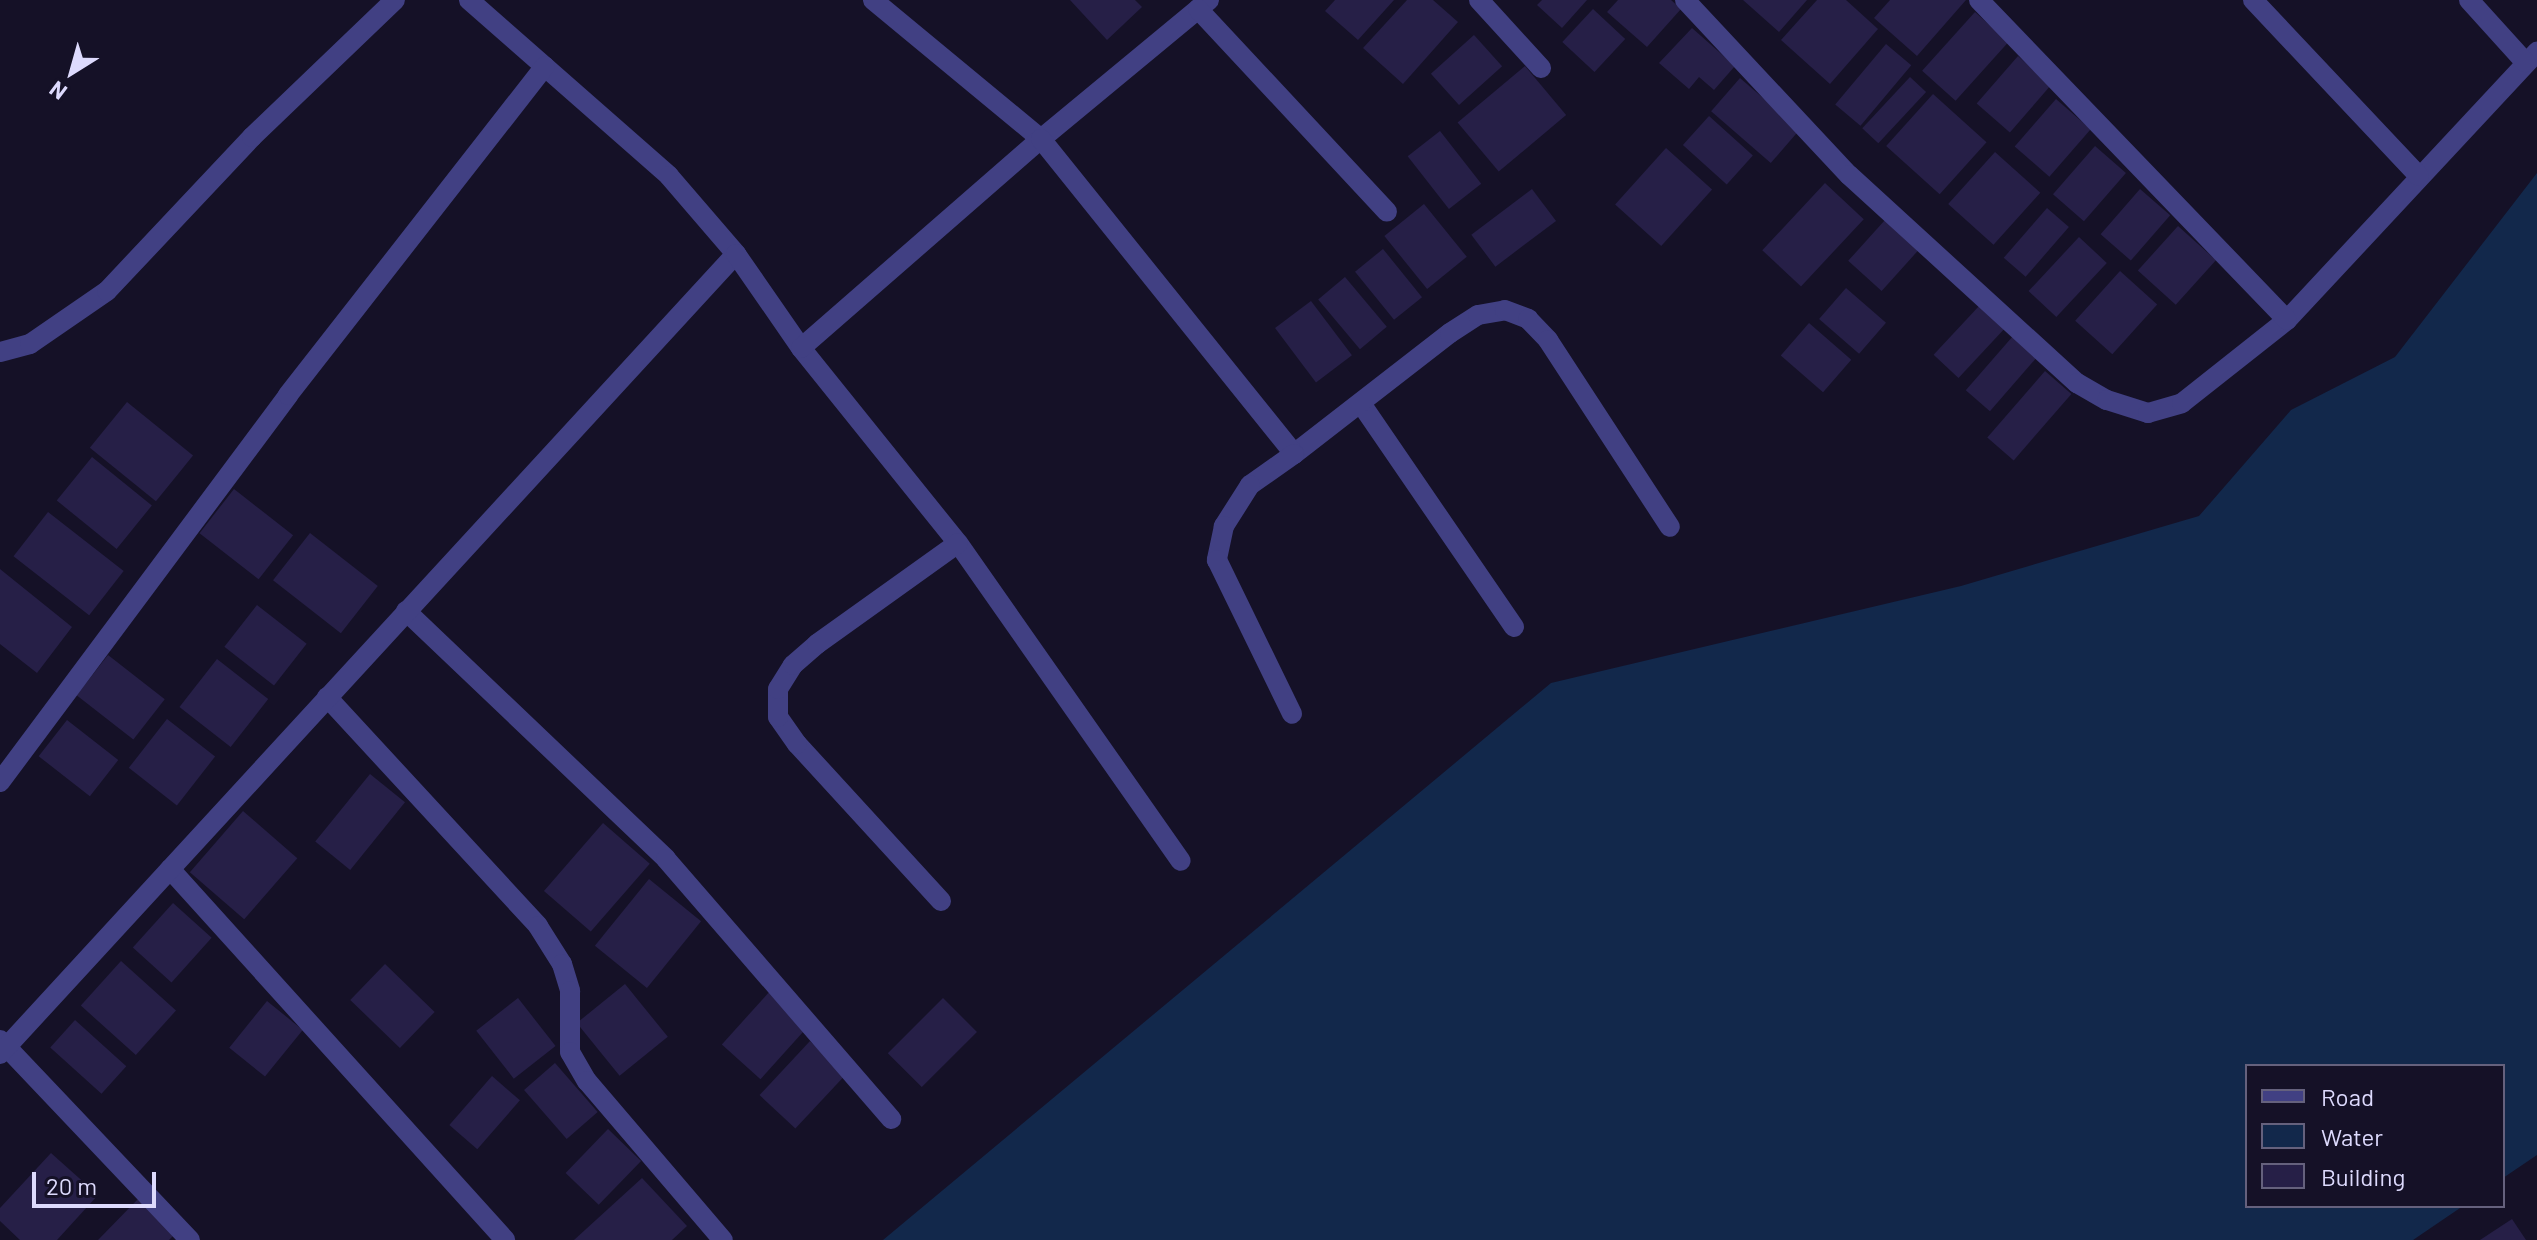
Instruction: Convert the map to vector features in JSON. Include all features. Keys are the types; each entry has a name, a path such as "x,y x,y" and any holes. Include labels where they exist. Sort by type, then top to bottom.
{"street":[{"path":"0,352 30,344 107,291 252,137 395,0"},
{"path":"469,0 669,176 736,254 801,348 958,543 1181,861"},
{"path":"1479,0 1541,68"},
{"path":"1685,0 1849,175 2077,383 2107,400 2148,413 2182,403 2287,320 2531,57 2469,0"},
{"path":"1979,0 2287,320"},
{"path":"2253,0 2419,176"},
{"path":"885,4 1041,139 1294,454"},
{"path":"801,348 1041,139 1203,5 1387,212"},
{"path":"0,782 288,395 545,66"},
{"path":"190,1240 2,1047 736,254"},
{"path":"1292,714 1217,560 1224,526 1250,485 1362,405 1469,321 1505,310 1528,319 1548,340 1670,527"},
{"path":"1362,405 1514,627"},
{"path":"941,901 797,744 778,717 778,689 793,665 817,644 958,543"},
{"path":"406,611 666,859 891,1119"},
{"path":"327,697 538,926 562,964 570,991 570,1052 723,1240"},
{"path":"170,869 505,1240"}],"water":[{"path":"2537,173 2537,1155 2505,1177 2505,1064 2245,1064 2245,1208 2460,1208 2413,1240 883,1240 1551,683 1961,586 2199,516 2291,410 2395,357"}],"building":[{"path":"1070,0 1135,0 1142,7 1107,40"},
{"path":"1335,0 1394,0 1358,40 1325,11"},
{"path":"1407,0 1433,0 1458,22 1403,84 1363,48"},
{"path":"1542,0 1587,0 1562,28 1537,5"},
{"path":"1618,0 1671,0 1681,9 1647,47 1607,12"},
{"path":"1743,0 1807,0 1779,32"},
{"path":"1817,0 1846,0 1878,29 1830,84 1781,40"},
{"path":"1890,0 1966,0 1917,56 1874,18"},
{"path":"1593,9 1625,39 1594,72 1562,42"},
{"path":"1975,12 2008,42 1956,101 1922,71"},
{"path":"1692,28 1735,66 1714,90 1699,77 1689,89 1659,63"},
{"path":"1474,35 1502,66 1459,105 1431,74"},
{"path":"1886,44 1911,65 1860,126 1835,105"},
{"path":"2018,56 2051,85 2010,132 1977,104"},
{"path":"1525,66 1566,115 1499,172 1458,123"},
{"path":"1910,77 1926,92 1878,143 1862,128"},
{"path":"1740,78 1800,130 1771,163 1711,111"},
{"path":"1933,94 1987,142 1940,194 1886,146"},
{"path":"2056,99 2091,129 2049,177 2015,147"},
{"path":"1709,116 1753,155 1727,184 1683,145"},
{"path":"1440,131 1481,184 1449,209 1408,156"},
{"path":"2095,146 2126,173 2084,221 2053,194"},
{"path":"1666,148 1712,189 1661,246 1615,204"},
{"path":"1995,152 2040,193 1993,245 1948,204"},
{"path":"1825,183 1864,219 1801,286 1762,250"},
{"path":"1532,189 1556,221 1495,267 1471,235"},
{"path":"2140,189 2170,215 2131,261 2101,234"},
{"path":"1424,204 1467,257 1427,289 1384,236"},
{"path":"2047,208 2069,227 2026,277 2004,258"},
{"path":"1885,220 1918,250 1882,291 1848,261"},
{"path":"2178,226 2216,260 2176,305 2138,271"},
{"path":"2079,237 2107,263 2056,317 2029,291"},
{"path":"1383,249 1422,297 1394,320 1355,272"},
{"path":"2120,271 2157,304 2112,354 2075,321"},
{"path":"1345,277 1387,327 1360,349 1318,299"},
{"path":"1846,288 1886,323 1859,354 1819,319"},
{"path":"1311,301 1352,355 1316,382 1275,328"},
{"path":"1980,305 2005,328 1958,378 1934,355"},
{"path":"1809,323 1851,360 1823,392 1781,355"},
{"path":"2013,336 2037,357 1990,411 1966,390"},
{"path":"2045,371 2071,394 2014,460 1987,437"},
{"path":"127,402 193,455 156,501 90,448"},
{"path":"92,457 152,505 117,549 57,501"},
{"path":"234,489 293,535 259,579 200,533"},
{"path":"48,512 124,571 89,615 14,556"},
{"path":"310,533 378,586 341,633 273,580"},
{"path":"0,569 72,627 37,673 0,644"},
{"path":"257,605 307,644 274,686 224,647"},
{"path":"108,655 165,699 133,740 77,695"},
{"path":"217,659 268,699 231,747 179,707"},
{"path":"167,719 215,757 177,805 129,768"},
{"path":"67,720 118,760 90,796 39,756"},
{"path":"370,774 405,802 350,870 315,842"},
{"path":"243,811 297,858 244,919 190,872"},
{"path":"603,823 650,864 591,932 544,891"},
{"path":"649,879 701,921 647,988 595,946"},
{"path":"173,903 212,938 171,982 133,948"},
{"path":"121,961 176,1011 136,1055 81,1006"},
{"path":"385,964 435,1012 400,1048 350,1000"},
{"path":"625,984 668,1037 620,1076 577,1023"},
{"path":"770,991 809,1026 760,1079 722,1045"},
{"path":"518,998 556,1046 514,1079 476,1031"},
{"path":"943,998 977,1032 922,1087 888,1053"},
{"path":"267,1001 303,1030 265,1077 229,1048"},
{"path":"75,1020 126,1066 102,1094 50,1047"},
{"path":"810,1041 846,1074 795,1129 760,1095"},
{"path":"555,1063 598,1112 567,1139 524,1090"},
{"path":"492,1076 520,1100 477,1149 449,1125"},
{"path":"608,1129 641,1161 599,1205 566,1173"},
{"path":"51,1153 98,1195 57,1240 20,1240 0,1221 0,1208"},
{"path":"642,1178 687,1226 672,1240 574,1240"},
{"path":"138,1199 175,1234 169,1240 98,1240"},
{"path":"2512,1219 2526,1240 2480,1240"}]}
